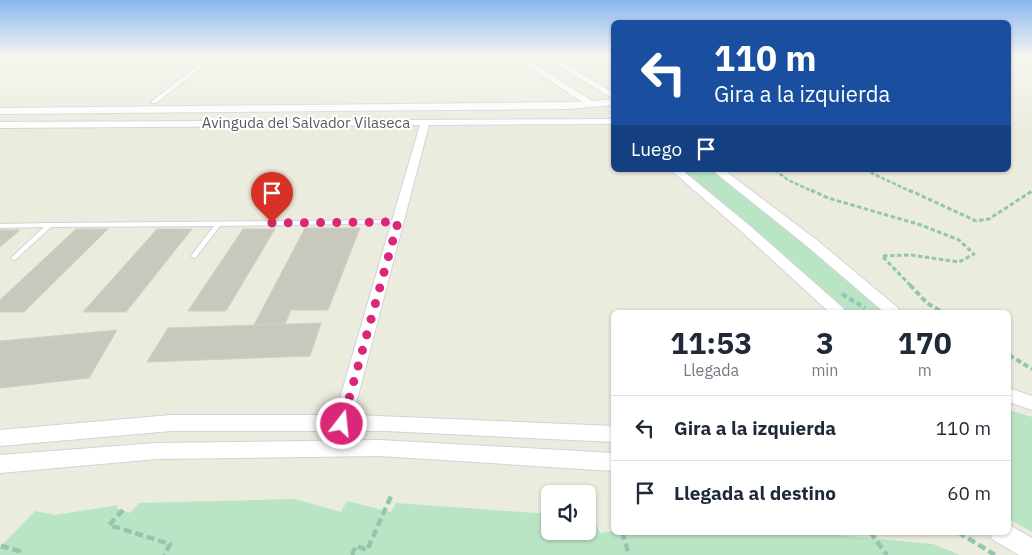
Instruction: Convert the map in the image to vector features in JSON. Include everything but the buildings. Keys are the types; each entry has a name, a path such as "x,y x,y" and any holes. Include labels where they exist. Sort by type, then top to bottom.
{"street":[{"path":"154,102 180,82"},
{"path":"556,82 611,120"},
{"path":"589,82 611,95"},
{"name":"Avinguda del Salvador Vilaseca","path":"0,111 145,108 591,105 611,102"},
{"path":"125,124 145,108"},
{"path":"342,424 426,122"},
{"name":"Avinguda del Salvador Vilaseca","path":"0,125 611,122"},
{"path":"678,172 753,235 836,310"},
{"path":"720,172 813,244 892,310"},
{"path":"0,438 171,423 386,423 611,434"},
{"path":"0,464 157,451 371,448 611,462"},
{"path":"1005,535 1032,550"}],"lane":[{"path":"0,226 398,222"},
{"path":"194,256 218,224"},
{"path":"14,258 50,225"}],"path":[{"path":"778,172 788,180 828,198 921,225 959,240 974,254 960,262 911,255 882,256 927,303 939,310"},
{"path":"869,172 976,221 989,218 1032,191"},
{"path":"1011,356 1032,369"},
{"path":"352,555 356,546 367,550 392,494"},
{"path":"123,510 109,525 170,544 164,555"},
{"path":"623,535 629,555"},
{"path":"872,535 887,555"},
{"path":"963,535 995,555"},
{"path":"1,546 19,551 16,555"}],"green space":[{"path":"684,172 716,172 812,247 886,310 843,310 781,254"},
{"path":"1011,411 1032,417 1032,532 1011,520"},
{"path":"295,499 341,512 347,501 391,512 396,503 541,513 541,540 596,540 596,524 600,533 611,531 611,535 838,535 933,544 960,555 0,555 0,547 35,511 55,515 118,505 116,508 130,513 139,503"}],"route":[{"path":"272,223 398,222 342,424"}]}
